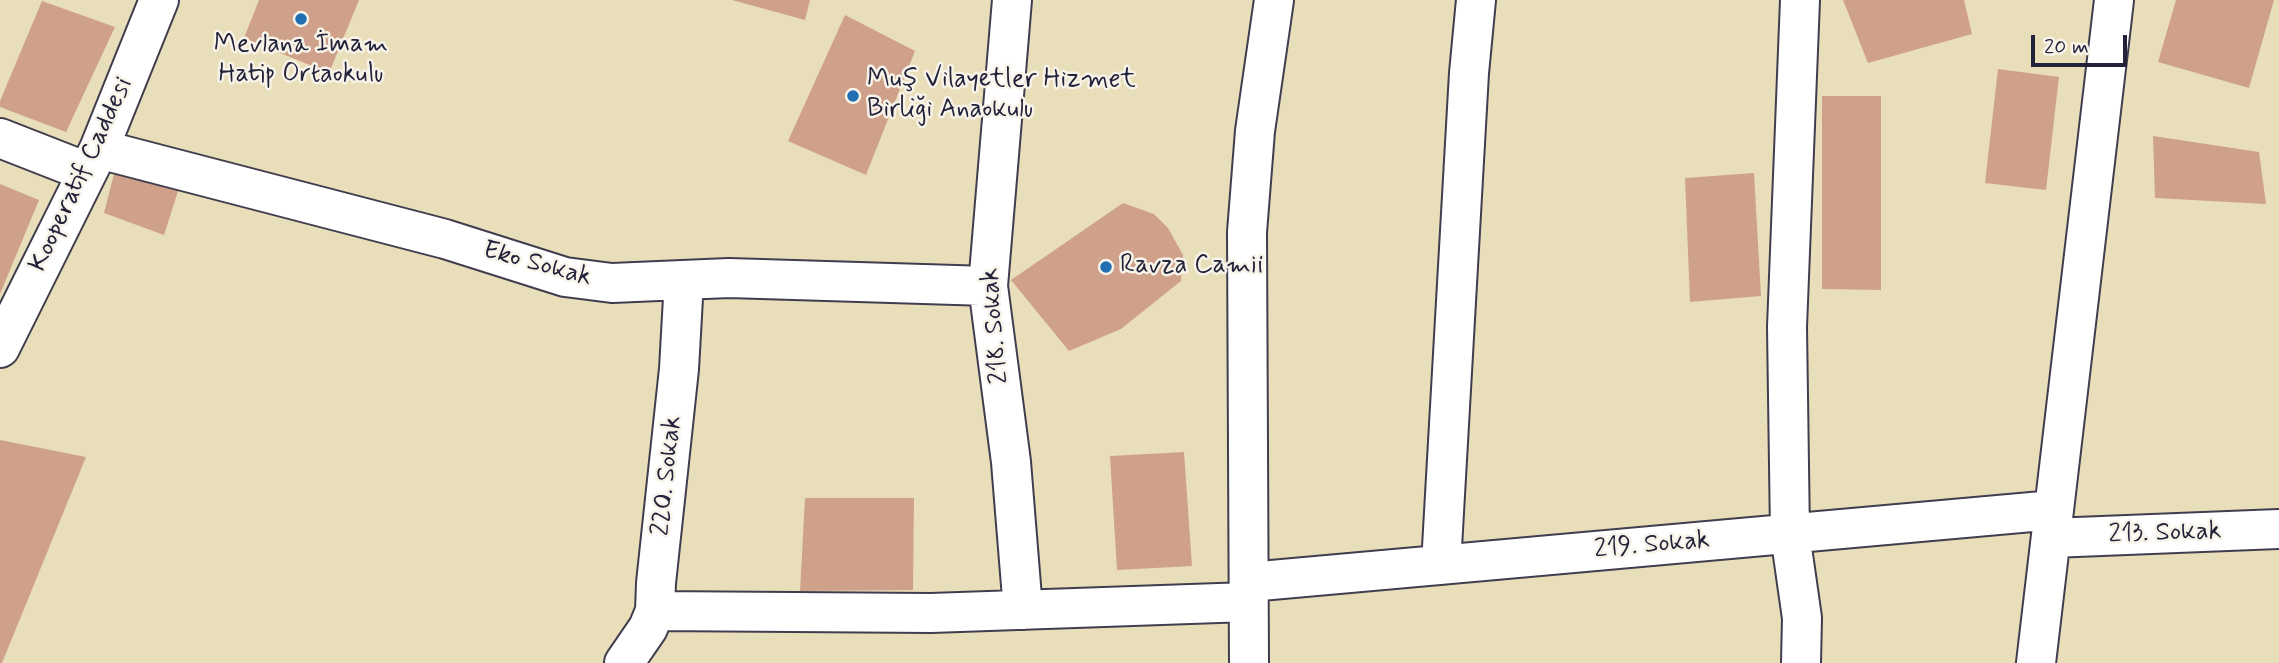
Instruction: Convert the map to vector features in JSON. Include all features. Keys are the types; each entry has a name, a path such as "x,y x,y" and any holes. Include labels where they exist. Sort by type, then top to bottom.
{"street":[{"name":"Kooperatif Caddesi","path":"0,348 93,161 159,0"},
{"name":"218. Sokak","path":"1012,0 988,286 1010,463 1023,610"},
{"path":"1249,663 1247,232 1255,131 1274,0"},
{"path":"1441,565 1468,87 1476,0"},
{"path":"1800,0 1787,327 1790,534 1802,618 1801,663"},
{"path":"2036,663 2114,0"},
{"name":"Eko Sokak","path":"0,138 445,239 565,276 612,283 729,278 988,286"},
{"name":"220. Sokak","path":"624,663 648,628 655,611 684,280"},
{"name":"219. Sokak","path":"655,611 931,613 1023,610 1249,592 1441,565 1790,534 2052,524"},
{"name":"213. Sokak","path":"2052,524 2279,529"}],"building":[{"name":"Mevlana İmam Hatip Ortaokulu","path":"259,0 359,0 329,73 244,38"},
{"path":"732,0 810,0 805,20"},
{"path":"1843,0 1964,0 1972,34 1868,63"},
{"path":"2176,0 2274,0 2249,88 2158,62"},
{"path":"42,1 115,27 66,132 0,107 0,101"},
{"name":"Muş Vilayetler Hizmet Birliği Anaokulu","path":"845,15 915,51 866,175 788,141"},
{"path":"1998,69 2059,77 2046,190 1985,183"},
{"path":"1822,96 1881,96 1881,290 1822,289"},
{"path":"2153,136 2259,152 2266,204 2155,198"},
{"path":"1754,173 1761,296 1690,302 1685,178"},
{"path":"114,174 179,188 164,235 104,213"},
{"path":"0,184 39,200 0,294"},
{"name":"Ravza Camii","path":"1123,203 1154,214 1168,228 1183,255 1181,281 1121,329 1069,351 1011,280"},
{"path":"0,440 86,457 2,663 0,663"},
{"path":"1184,452 1192,566 1117,570 1110,456"},
{"path":"805,498 914,498 913,590 800,591"}],"place":[{"name":"Mevlana İmam Hatip Ortaokulu","path":"301,19"},
{"name":"Muş Vilayetler Hizmet Birliği Anaokulu","path":"853,96"},
{"name":"Ravza Camii","path":"1106,267"}]}
